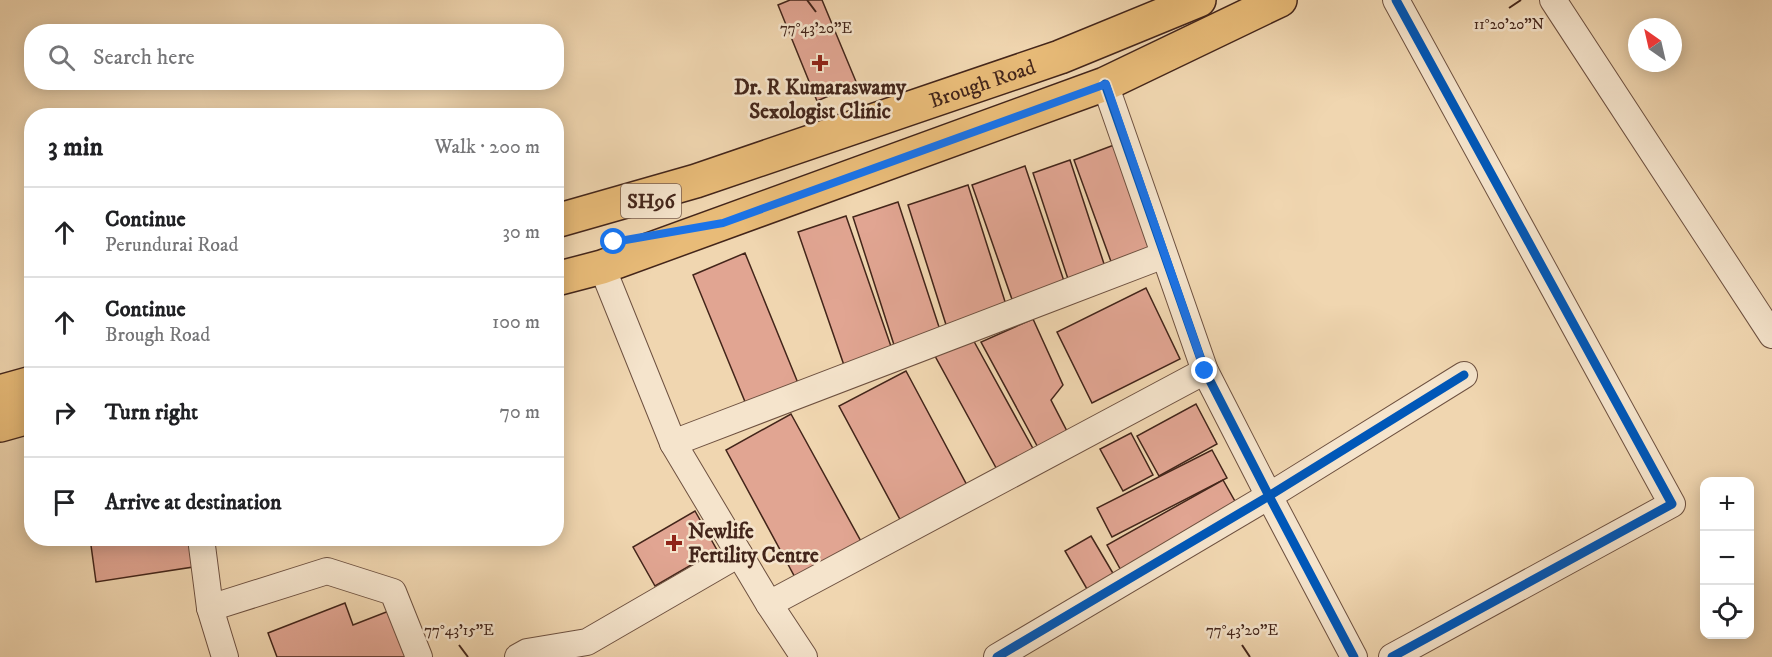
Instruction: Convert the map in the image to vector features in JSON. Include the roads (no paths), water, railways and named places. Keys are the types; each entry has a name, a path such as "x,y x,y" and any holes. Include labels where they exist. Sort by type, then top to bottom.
{"main road":[{"name":"Brough Road","path":"564,219 696,181 1060,57 1199,0"},
{"name":"Brough Road","path":"564,273 607,243 723,223 1106,84 1280,0"},
{"name":"SH96","path":"564,256 607,243 696,181"},
{"name":"SH96","path":"564,235 607,243"},
{"path":"0,381 24,374"},
{"path":"0,392 24,385"},
{"path":"0,410 24,404"},
{"path":"0,425 24,418"}],"street":[{"path":"1392,657 1672,504 1396,0"},
{"path":"1553,0 1772,335"},
{"path":"1106,84 1205,371 1354,657"},
{"path":"607,243 673,443 769,604 804,657"},
{"path":"673,443 1164,255"},
{"path":"769,604 1205,371"},
{"path":"997,657 1269,496 1464,375"},
{"path":"202,546 210,608 225,657"},
{"path":"518,657 527,652 589,650 739,554"},
{"path":"210,608 327,571 393,592 419,657"}],"place":[{"name":"Dr. R Kumaraswamy Sexologist Clinic","path":"820,63"},
{"name":"Newlife Fertility Centre","path":"674,543"}]}
